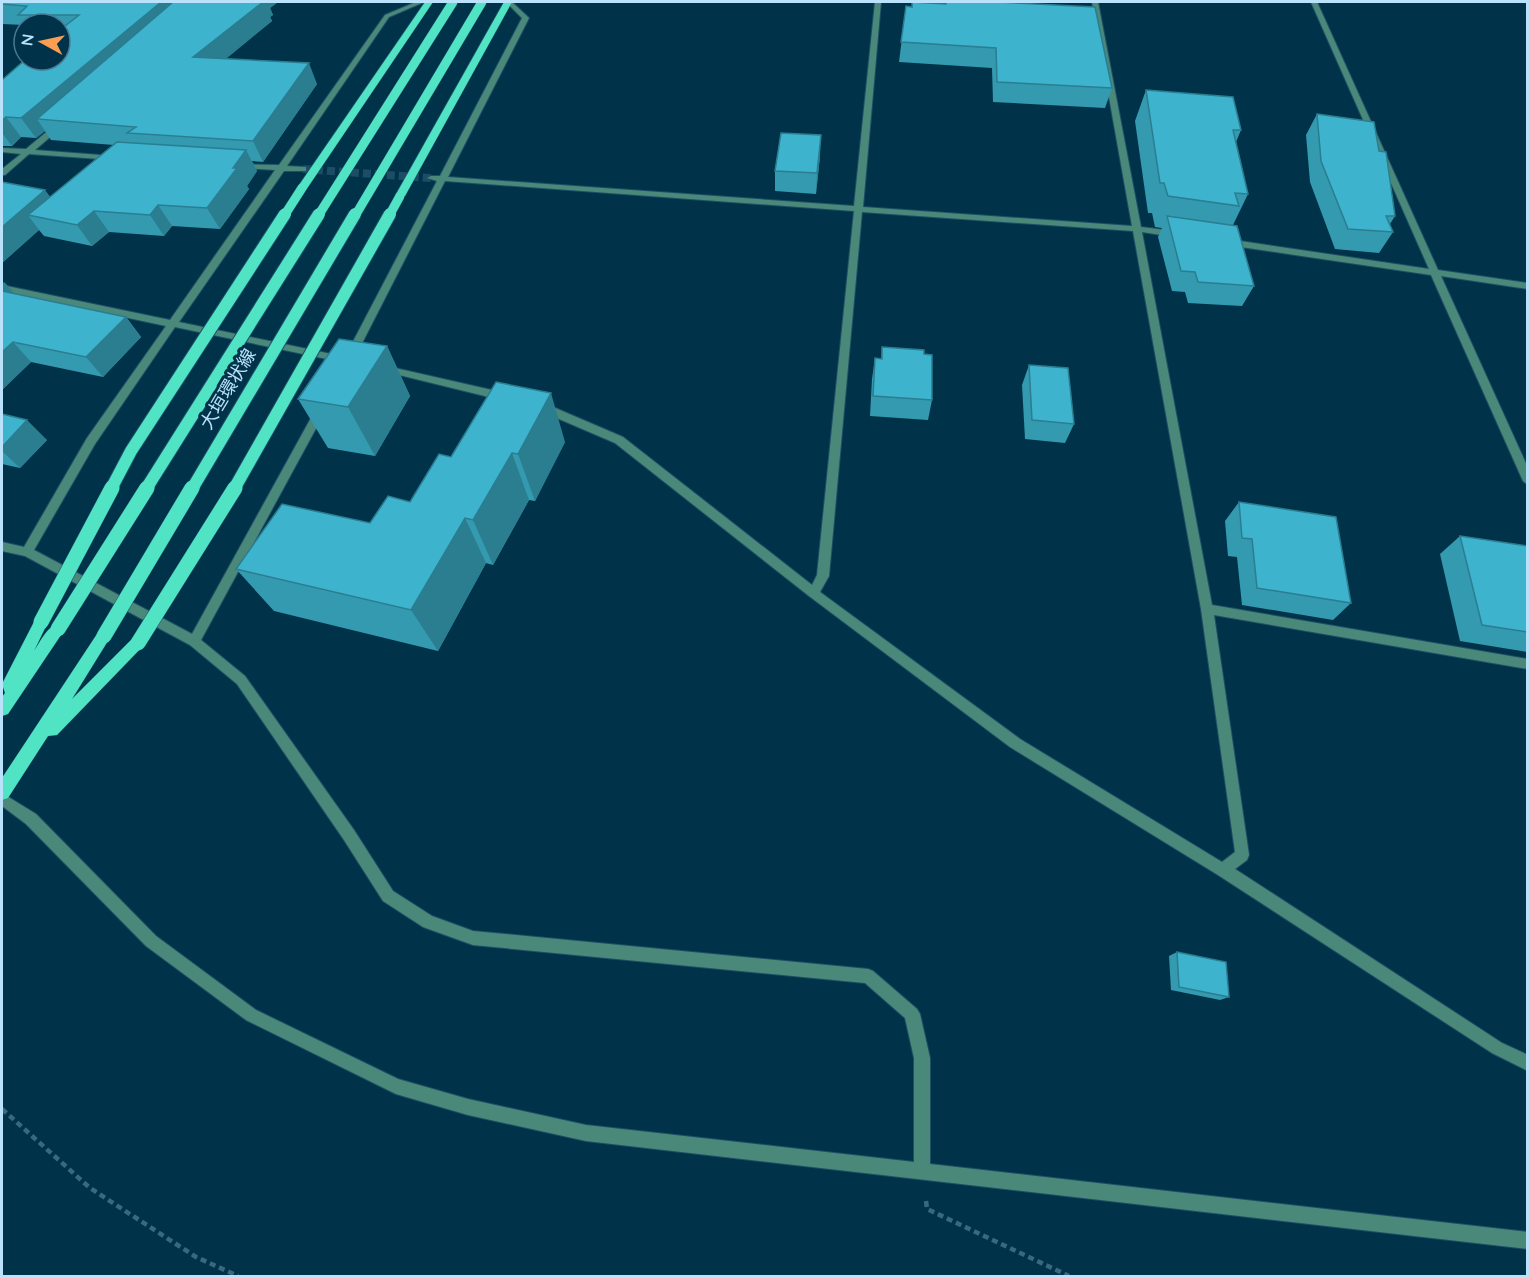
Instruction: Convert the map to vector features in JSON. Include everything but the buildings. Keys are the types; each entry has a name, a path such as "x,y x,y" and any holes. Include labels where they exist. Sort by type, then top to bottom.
{"main road":[{"path":"2,700 131,451 302,188 429,2"},
{"name":"大垣環状線","path":"2,709 58,629 453,2"},
{"name":"大垣環状線","path":"2,792 104,636 482,2"},
{"path":"30,751 138,643 250,464 508,2"}],"street":[{"path":"27,552 91,441 387,16 421,2"},
{"path":"356,365 443,179 526,18 508,2"},
{"path":"813,593 823,576 878,2"},
{"path":"1095,2 1207,609 1242,855 1223,870"},
{"path":"1314,2 1527,481"},
{"path":"2,173 65,121"},
{"path":"2,150 121,158"},
{"path":"224,165 303,169"},
{"path":"430,178 1137,229 1183,235"},
{"path":"1217,240 1527,286"},
{"path":"2,288 356,365 452,382 553,410 619,440 813,593 1015,742 1223,870 1497,1048 1527,1063"},
{"path":"194,641 326,402"},
{"path":"2,547 27,552 194,641 241,680 349,835 388,896 428,922 473,938 868,976 912,1014 922,1058 922,1171"},
{"path":"1207,609 1527,664"},
{"path":"2,799 31,819 151,941 251,1015 396,1086 468,1107 586,1133 1527,1241"}],"path":[{"path":"2,1109 90,1188 196,1257 238,1276"},
{"path":"922,1171 927,1209 1069,1276"}],"tunnel":[{"path":"303,169 431,178"}]}
